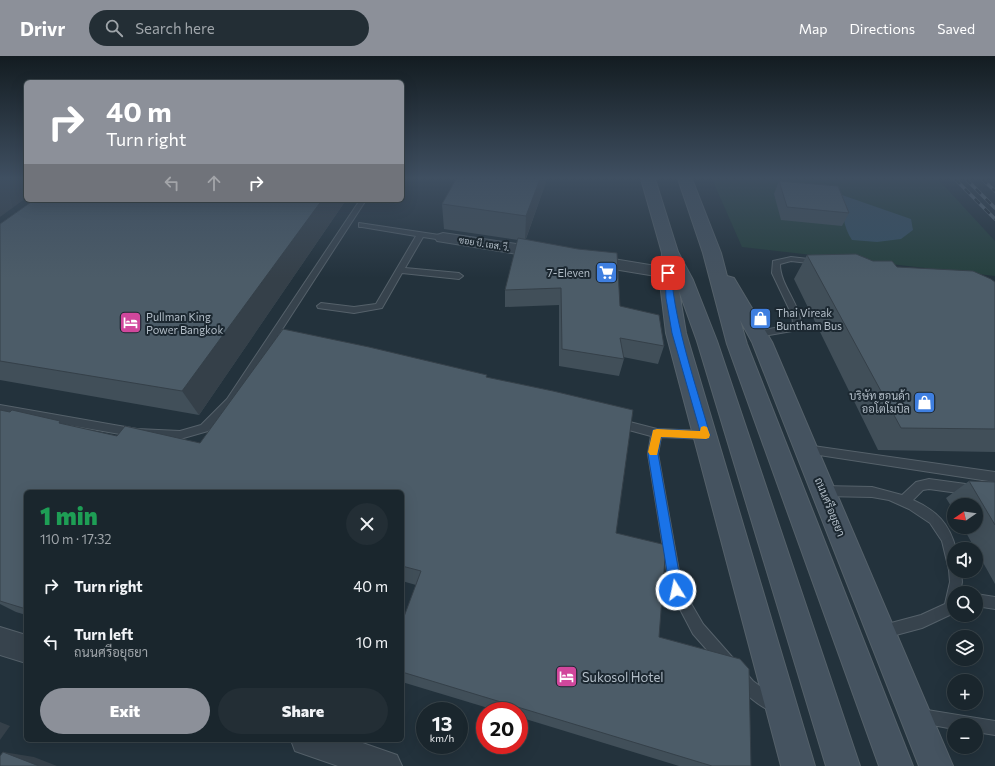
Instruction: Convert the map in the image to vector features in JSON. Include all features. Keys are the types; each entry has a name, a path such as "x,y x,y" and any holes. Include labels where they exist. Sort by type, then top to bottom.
{"main road":[{"path":"656,212 669,262 670,298 676,333 706,435 798,766"},
{"name":"ถนนศรีอยุธยา","path":"698,212 712,252 737,344 896,766"},
{"name":"ถนนศรีอยุธยา","path":"712,252 758,334 936,766"},
{"path":"669,262 684,280 707,341 843,766"}],"street":[{"name":"ซอย บี. เอส. วี.","path":"443,238 566,257 669,262"},
{"path":"0,641 24,648"},
{"path":"312,742 386,766"}],"lane":[{"path":"0,409 137,433 180,435 204,428 230,402 355,212"},
{"path":"362,225 443,238"},
{"path":"321,306 354,310 379,306 421,234"},
{"path":"758,334 792,328 797,323 796,315 776,273 776,263 791,259 829,263"},
{"path":"400,270 459,276"},
{"path":"610,421 657,432 706,435"},
{"path":"657,432 653,454 676,590 698,629 703,635 748,686 783,712"},
{"path":"806,448 995,477"},
{"path":"904,500 920,485 929,484 995,493"},
{"path":"823,492 874,492 904,500 934,520 945,534 948,542"},
{"path":"983,601 995,603"},
{"path":"881,632 922,621 947,610"},
{"path":"915,715 947,720"},
{"path":"983,726 995,728"}],"green space":[{"path":"727,212 968,212 995,241 995,276 742,247"}],"water":[{"path":"843,212 891,212 911,219 913,230 901,239 877,242 852,240"}],"building":[{"name":"Pullman King Power Bangkok","path":"17,212 313,212 182,391 0,361 0,224"},
{"path":"499,212 527,212 526,216"},
{"path":"518,238 578,249 617,253 620,306 659,315 664,346 620,338 624,359 562,349 561,288 505,290"},
{"name":"บริษัท ฮอนด้า ออโตโมบิล","path":"856,254 873,261 892,261 897,267 973,271 995,282 995,429 901,428 807,255"},
{"path":"283,329 369,347 487,375 486,377 633,410 616,533 666,545 659,637 740,659 749,669 751,766 712,766 528,710 528,702 501,702 404,673 404,617 421,571 404,567 404,490 24,490 24,608 0,601 0,410 10,412 12,410 60,421 59,423 117,436 125,426 200,443"},
{"path":"969,481 995,482 995,525 983,505 983,498 979,498"},
{"path":"3,752 39,766 0,766 0,756"}],"railway":[{"path":"988,212 995,219"}],"slow traffic":[{"path":"653,452 657,432 685,435 706,435 704,429"}],"place":[{"name":"7-Eleven","path":"606,273"},
{"name":"Thai Vireak Buntham Bus","path":"761,319"},
{"name":"Pullman King Power Bangkok","path":"131,323"},
{"name":"บริษัท ฮอนด้า ออโตโมบิล","path":"925,402"},
{"name":"Sukosol Hotel","path":"567,677"}],"route":[{"path":"668,273 670,298 676,333 706,435 685,435 657,432 653,454 676,590"}]}
